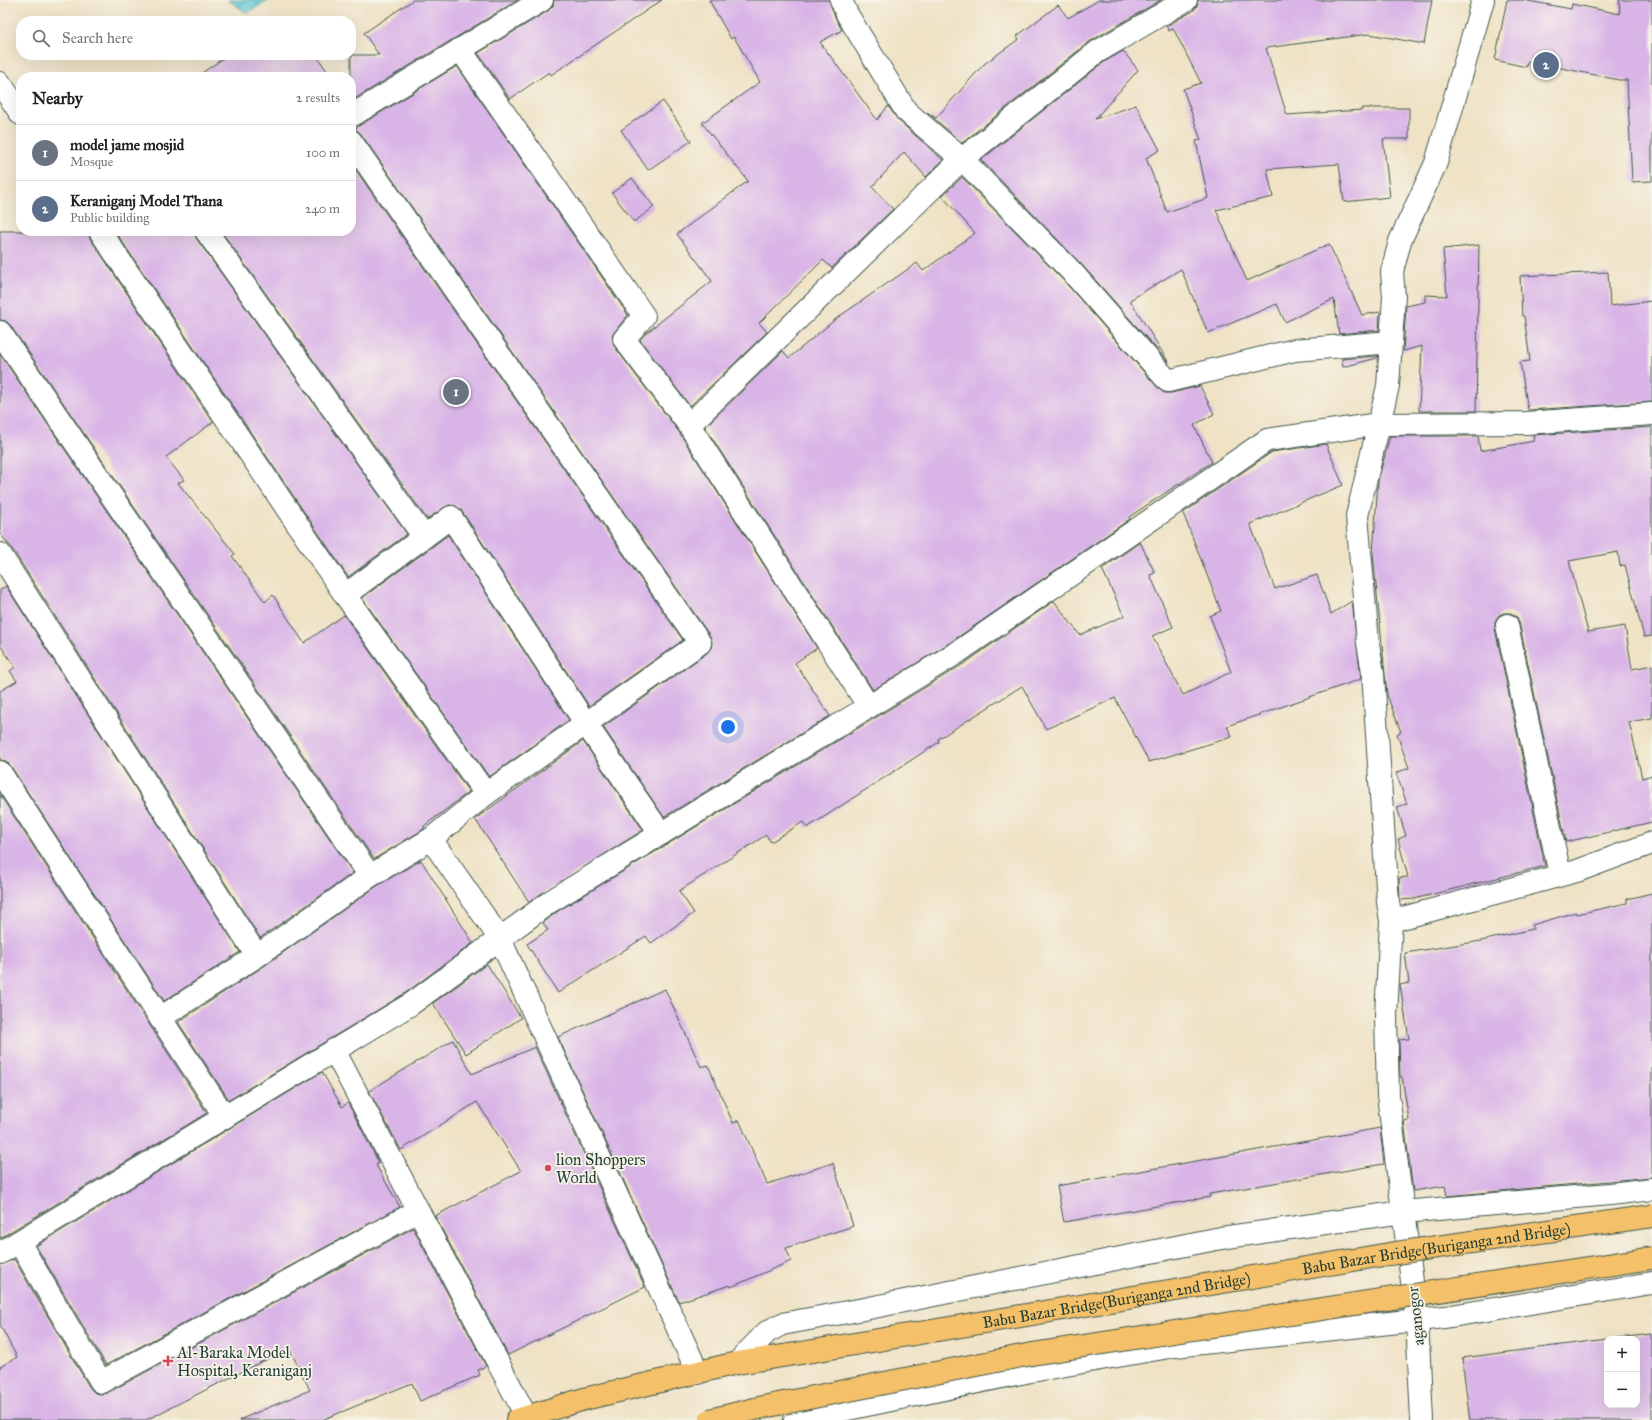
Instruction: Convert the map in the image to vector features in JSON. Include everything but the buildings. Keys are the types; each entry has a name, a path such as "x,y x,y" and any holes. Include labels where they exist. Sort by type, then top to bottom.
{"highway":[{"name":"Babu Bazar Bridge(Buriganga 2nd Bridge)","path":"522,1418 584,1399 737,1363 1389,1254 1652,1216"},
{"path":"710,1420 763,1407 1032,1354 1652,1258"}],"street":[{"path":"356,113 542,0"},
{"path":"841,0 846,14 906,111 962,159 1072,272 1168,381 1294,350 1391,342"},
{"path":"689,425 962,159 1097,52 1186,0"},
{"name":"aganogor","path":"1422,1420 1417,1320 1388,1094 1386,1015 1391,921 1388,902 1373,673 1368,644 1357,516 1388,386 1394,297 1392,272 1400,242 1436,164 1483,0"},
{"path":"460,49 644,316 624,339 689,425 869,707"},
{"path":"0,83 16,107"},
{"path":"160,1018 257,956 370,876 431,839 486,794 700,643 356,148"},
{"path":"103,236 345,595 486,794"},
{"path":"210,236 424,537"},
{"path":"0,332 370,876"},
{"path":"0,1253 411,1004 551,901 958,652 1267,440 1379,424 1526,423 1652,414"},
{"path":"345,595 451,517 586,724 661,834"},
{"path":"0,554 257,956"},
{"path":"1507,625 1560,875"},
{"path":"0,772 225,1117"},
{"path":"431,839 500,939 698,1373"},
{"path":"1391,921 1560,875 1652,843"},
{"path":"334,1050 418,1211 522,1418"},
{"path":"737,1363 767,1332 782,1324 1221,1238 1403,1212 1610,1194 1652,1188"},
{"path":"19,1242 100,1382 418,1211"},
{"path":"795,1420 1026,1372 1175,1346 1445,1317 1652,1283"},
{"path":"763,1407 781,1420"}],"water":[{"path":"228,0 270,0 247,13"}],"place":[{"name":"Keraniganj Model Thana","path":"1546,65"},
{"name":"model jame mosjid","path":"456,392"},
{"name":"lion Shoppers World","path":"548,1168"},
{"name":"Al-Baraka Model Hospital, Keraniganj","path":"168,1361"}]}
